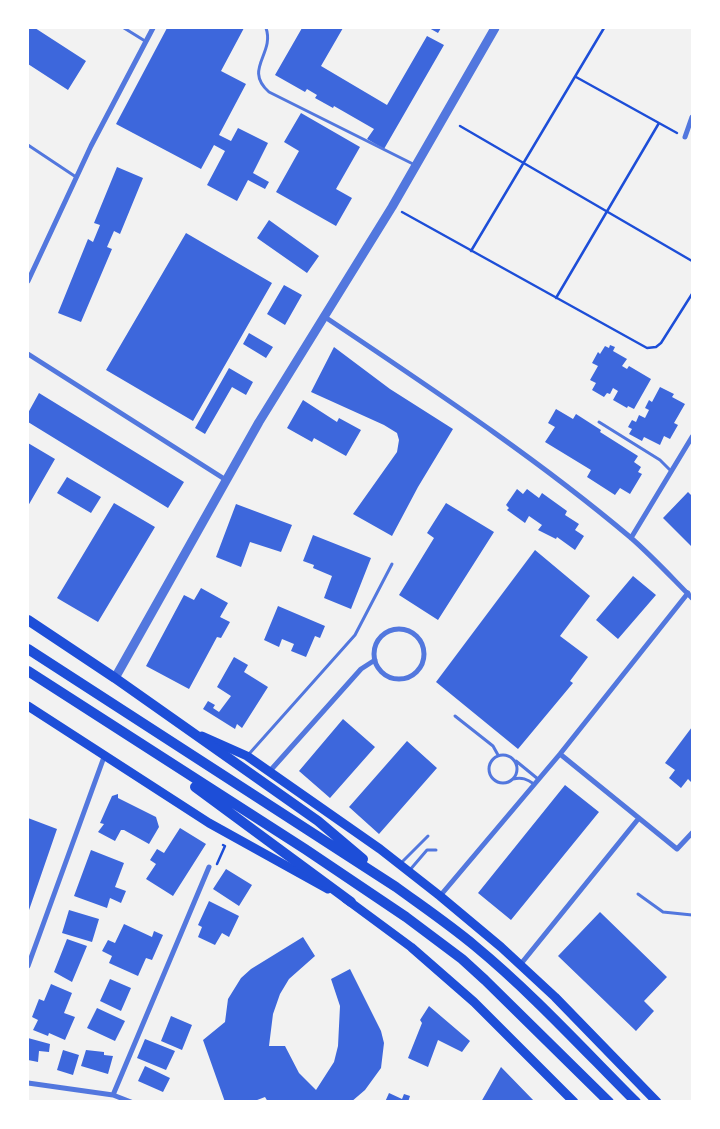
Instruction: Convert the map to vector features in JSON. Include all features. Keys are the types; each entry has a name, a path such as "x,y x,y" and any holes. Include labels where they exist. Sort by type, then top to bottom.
{"main road":[{"path":"28,620 115,678 318,821 396,887"},
{"path":"28,649 396,887 475,945 636,1102"},
{"path":"28,671 360,885 462,959 518,1011 610,1102"},
{"path":"28,706 104,757 241,842 351,902"},
{"path":"188,730 247,756 399,864 440,896 520,965 657,1102"},
{"path":"128,737 411,947 474,1002 574,1102"}],"street":[{"path":"28,281 76,177 152,28"},
{"path":"115,678 226,480 392,207 495,28"},
{"path":"685,137 692,117"},
{"path":"325,317 482,424 631,538 692,598"},
{"path":"28,354 226,480"},
{"path":"631,538 692,437"},
{"path":"440,896 535,785 688,593"},
{"path":"270,772 361,669 375,660 378,641 391,631 408,630 415,635 424,649 422,665 411,676 404,679 388,677 377,666 375,660"},
{"path":"560,754 677,849 692,833"},
{"path":"28,966 104,757"},
{"path":"520,965 639,818"},
{"path":"113,1095 209,868"},
{"path":"28,1083 113,1095 128,1101"}],"lane":[{"path":"124,28 145,41"},
{"path":"266,28 269,35 268,45 258,69 261,85 269,92 415,165"},
{"path":"28,145 76,177"},
{"path":"599,422 660,460 672,471"},
{"path":"247,756 355,635 392,564"},
{"path":"455,716 493,746 498,755"},
{"path":"535,785 528,779 520,777 502,783 492,778 488,767 490,762 498,755 504,754 539,779"},
{"path":"512,779 517,769 513,759"},
{"path":"399,864 428,836"},
{"path":"408,871 427,850 436,850"},
{"path":"638,894 663,912 692,915"}],"path":[{"path":"471,251 604,28"},
{"path":"576,77 685,137"},
{"path":"556,298 659,123"},
{"path":"460,126 692,260"},
{"path":"392,207 646,348 652,348 661,343 692,294"},
{"path":"220,843 225,846 220,858"}],"building":[{"path":"28,28 35,28 86,61 68,90 28,64"},
{"path":"167,28 244,28 221,71 246,84 219,135 231,141 238,128 268,143 253,173 269,182 265,189 248,180 237,201 207,185 225,151 214,145 201,169 116,124"},
{"path":"302,28 343,28 321,66 387,105 427,36 444,45 384,149 367,139 374,129 334,106 333,108 315,98 317,95 307,89 305,92 275,75"},
{"path":"429,28 441,28 438,33"},
{"path":"301,113 360,147 336,189 352,198 336,226 276,192 299,151 284,142"},
{"path":"117,167 143,178 120,234 114,231 107,247 112,249 81,322 58,313 88,239 93,242 100,225 94,223"},
{"path":"269,220 319,256 307,273 257,238"},
{"path":"186,233 272,283 193,421 106,370"},
{"path":"284,285 302,295 285,325 267,314"},
{"path":"249,333 273,347 266,358 243,344"},
{"path":"610,345 615,347 613,351 627,359 622,366 627,369 629,366 651,379 634,409 628,406 627,408 613,400 618,391 613,388 610,394 607,393 604,397 592,390 596,383 590,380 598,366 592,363 598,352 600,354 605,346 609,348"},
{"path":"334,347 390,389 453,429 418,487 392,536 353,514 397,452 399,440 397,433 384,425 311,392"},
{"path":"229,368 253,382 246,395 232,387 205,434 195,428"},
{"path":"660,387 674,394 672,397 685,404 674,423 678,425 670,439 664,436 660,445 644,437 642,441 629,434 632,429 628,427 632,420 636,422 639,415 645,418 649,410 645,408 649,400 652,402"},
{"path":"39,393 184,482 168,508 28,422 28,413"},
{"path":"303,400 337,422 339,418 361,430 346,456 314,438 312,442 287,428"},
{"path":"556,409 573,419 576,414 638,456 634,462 641,467 638,472 642,474 630,494 620,488 615,495 587,477 591,470 545,442 555,427 548,423"},
{"path":"28,443 55,459 28,506"},
{"path":"67,477 101,497 91,513 57,493"},
{"path":"517,489 523,494 527,489 539,498 542,493 567,511 565,515 579,524 575,530 584,536 575,550 557,537 556,539 538,530 542,525 529,516 525,523 507,510 509,508 506,505"},
{"path":"688,492 692,496 692,547 663,518"},
{"path":"114,503 155,527 98,622 57,598"},
{"path":"446,503 494,532 438,620 399,595 434,538 427,533"},
{"path":"236,504 292,525 281,552 250,542 241,567 216,557"},
{"path":"313,535 371,558 351,609 324,598 332,576 313,568 314,565 303,561"},
{"path":"535,550 590,596 560,636 588,657 570,681 573,683 518,749 436,682"},
{"path":"633,576 656,595 618,639 596,620"},
{"path":"201,588 228,603 220,617 230,622 221,638 217,637 189,689 146,666 184,595 194,600"},
{"path":"278,606 325,626 320,638 315,636 306,657 291,651 294,644 282,639 279,647 264,640"},
{"path":"234,657 248,665 244,672 268,687 242,728 237,724 235,729 203,709 208,701 215,705 213,708 219,712 231,696 217,687"},
{"path":"343,719 375,747 330,798 299,771"},
{"path":"692,727 692,783 688,779 681,788 669,778 675,770 665,763"},
{"path":"407,741 437,768 379,834 349,807"},
{"path":"565,785 599,812 511,920 478,893"},
{"path":"118,794 118,798 156,817 159,827 149,844 124,830 121,830 115,841 98,832 104,824 100,823 112,796"},
{"path":"28,818 57,829 28,913"},
{"path":"180,828 206,844 173,896 146,879 156,864 150,860 157,849 164,853"},
{"path":"91,850 124,863 115,887 126,891 121,903 110,898 107,908 74,896"},
{"path":"226,869 252,885 239,906 213,889"},
{"path":"209,901 239,916 229,937 222,933 215,945 198,937 202,927 198,925"},
{"path":"69,910 99,919 92,942 62,933"},
{"path":"600,912 667,977 644,1001 654,1011 636,1031 558,956"},
{"path":"124,924 152,937 154,931 163,935 152,960 146,958 138,976 109,963 112,956 102,951 108,940 115,943"},
{"path":"303,937 315,956 289,979 280,994 273,1014 269,1046 285,1046 299,1073 316,1090 334,1062 338,1046 340,1006 331,979 350,969 381,1031 384,1043 381,1068 365,1090 351,1102 268,1102 265,1097 252,1102 225,1102 203,1040 225,1022 228,999 241,978 251,969"},
{"path":"67,939 87,946 72,982 54,972"},
{"path":"110,979 131,988 121,1011 100,1001"},
{"path":"51,984 72,993 64,1013 75,1017 65,1040 49,1033 48,1036 33,1030 38,1020 32,1017 39,999 44,1001"},
{"path":"429,1006 470,1041 462,1052 438,1040 428,1067 408,1058 422,1023 420,1020"},
{"path":"97,1008 125,1021 115,1041 87,1028"},
{"path":"171,1016 192,1025 182,1050 161,1041"},
{"path":"28,1038 50,1044 49,1052 39,1051 38,1062 28,1060"},
{"path":"145,1039 175,1051 166,1070 137,1058"},
{"path":"63,1050 79,1055 73,1075 57,1070"},
{"path":"86,1050 104,1052 104,1055 113,1056 108,1074 81,1066"},
{"path":"145,1066 170,1078 163,1092 138,1081"},
{"path":"501,1067 535,1102 481,1102"},
{"path":"389,1093 402,1099 404,1094 410,1096 408,1102 385,1102"}]}
